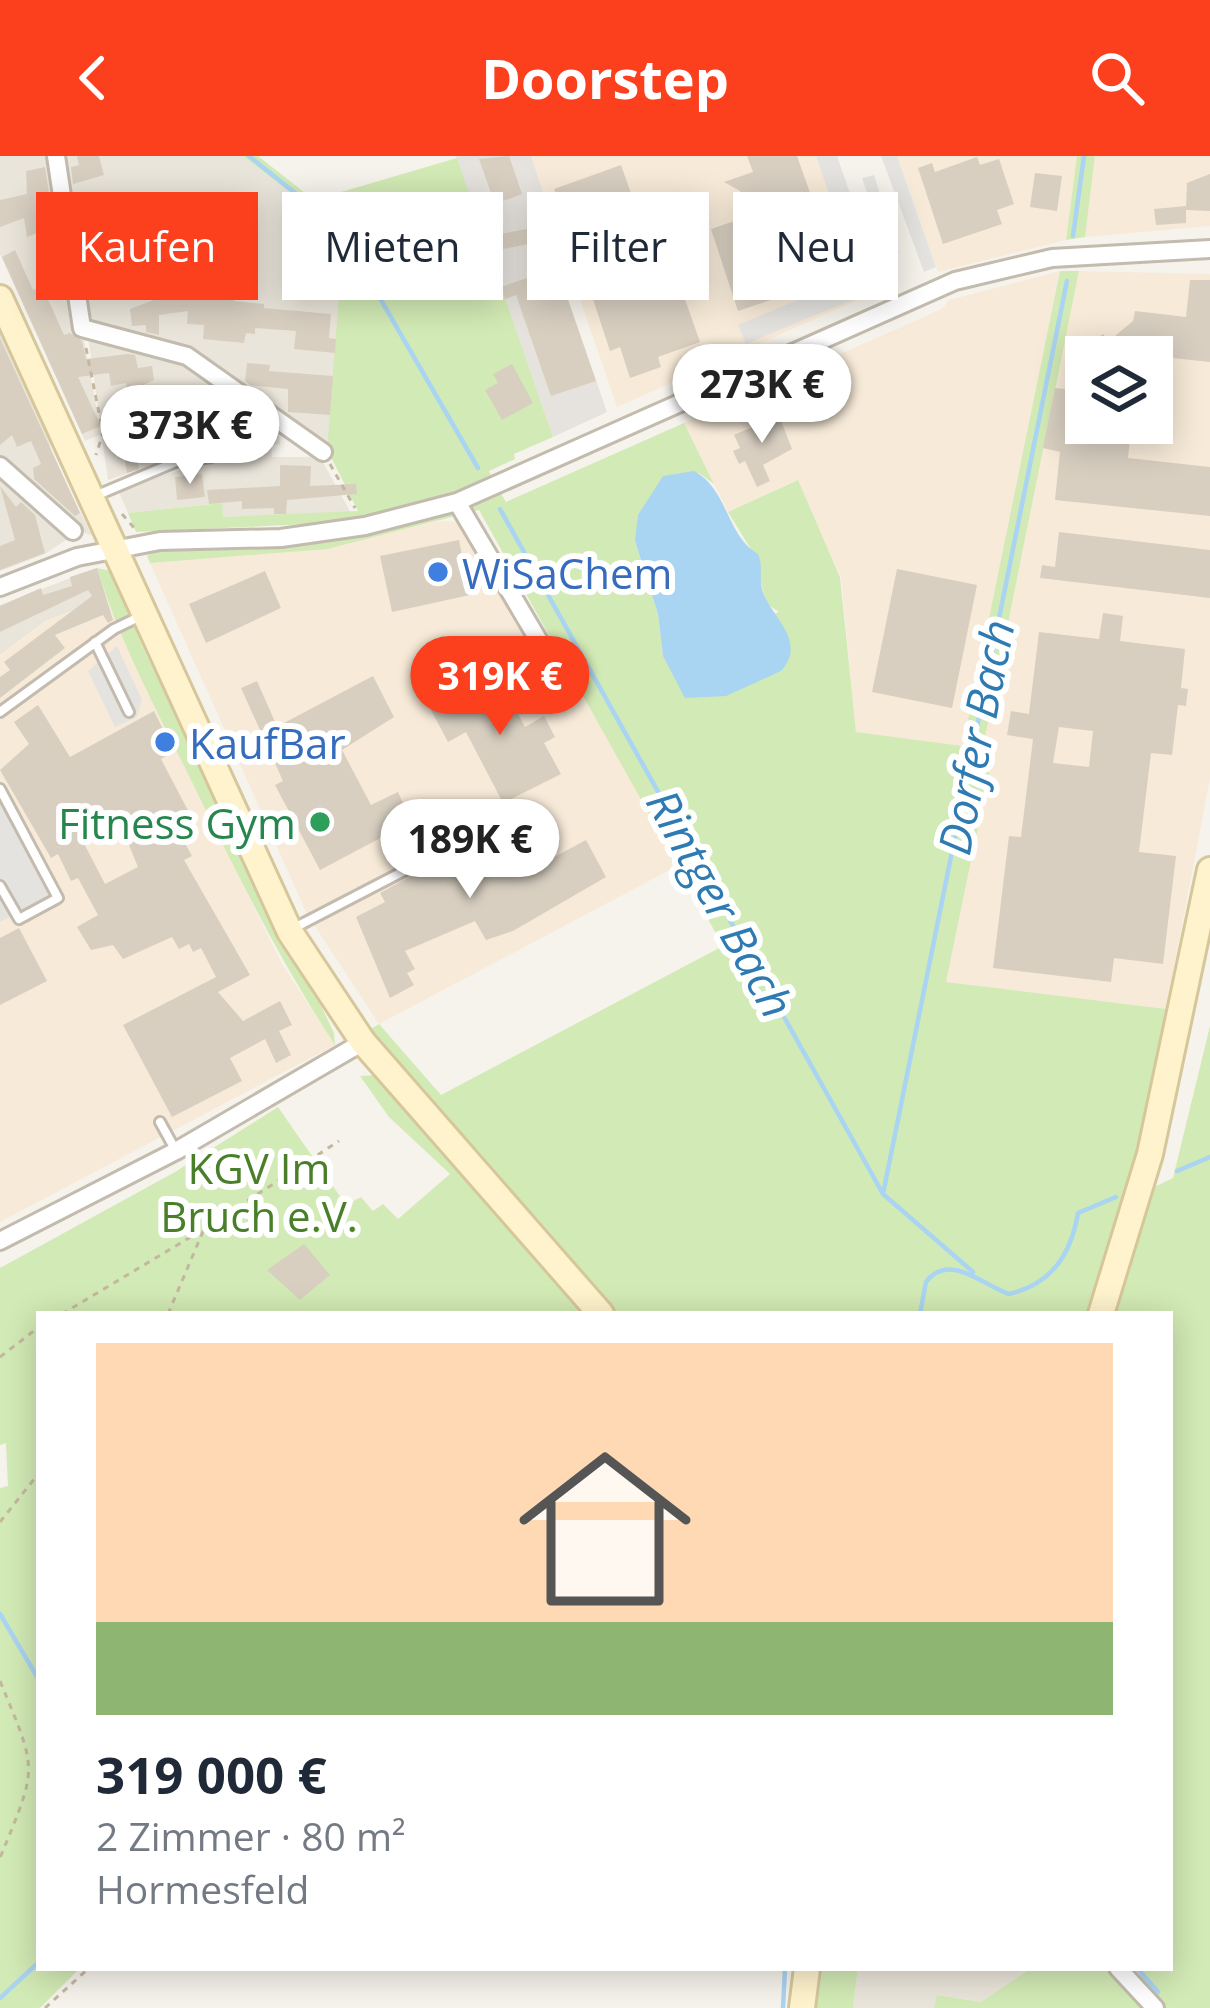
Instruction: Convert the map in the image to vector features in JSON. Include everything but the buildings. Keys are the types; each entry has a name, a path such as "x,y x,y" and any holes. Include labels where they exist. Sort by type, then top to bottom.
{"main road":[{"path":"0,298 290,932 363,1042 598,1311"},
{"path":"1102,1311 1150,1154 1210,870"},
{"path":"802,2008 807,1971"}],"street":[{"path":"56,156 82,328 187,356 323,452"},
{"path":"0,587 77,557 160,541 281,538 364,526 461,501 955,281 1052,258 1210,249"},
{"path":"0,466 73,531"},
{"path":"461,501 562,680"},
{"path":"0,1241 176,1151 363,1042"},
{"path":"1121,1971 1155,2008"}],"lane":[{"path":"92,497 178,461 212,457"},
{"path":"0,712 144,614"},
{"path":"95,643 129,712"},
{"path":"0,789 58,898 19,919 0,886"},
{"path":"290,932 460,842"},
{"path":"160,1122 176,1151"}],"path":[{"path":"82,328 103,433 93,465"},
{"path":"323,452 364,526"},
{"path":"67,1311 339,1141"},
{"path":"168,1311 204,1229"},
{"path":"0,1357 36,1330"},
{"path":"0,1522 36,1477"},
{"path":"0,1681 32,1758 29,1786 0,1858"},
{"path":"45,2008 86,1971"}],"shaded area":[{"path":"0,156 51,156 57,192 36,192 36,300 77,300 101,434 85,441 0,254"},
{"path":"60,156 243,156 289,192 282,192 282,300 341,300 327,449 188,352 84,323 81,300 258,300 258,192 65,192"},
{"path":"456,156 531,156 543,192 527,192 527,300 568,300 607,412 553,437 503,292 503,192 468,192"},
{"path":"531,156 816,156 828,192 733,192 733,300 857,300 617,407 580,300 709,300 709,192 543,192"},
{"path":"816,156 837,156 849,192 828,192"},
{"path":"881,156 897,156 936,267 924,272"},
{"path":"897,156 1077,156 1066,240 938,272"},
{"path":"1095,156 1210,156 1210,226 1085,237"},
{"path":"874,175 879,192 867,192 862,178"},
{"path":"1060,271 964,746 856,732 841,577 797,480 728,512 684,423 942,309 949,300"},
{"path":"1079,271 1210,274 1210,778 1166,1009 946,982 994,750 982,748 1065,340 1065,444 1173,444 1173,336 1066,336"},
{"path":"798,300 852,300 746,344 738,325"},
{"path":"0,329 92,536 78,530 0,461"},
{"path":"88,336 176,356 266,420 279,435 280,444 271,445 272,457 320,457 351,513 222,517 221,503 128,513 118,490 192,466 220,463 220,451 191,451 108,480"},
{"path":"0,470 72,536 45,554 0,571"},
{"path":"441,521 459,522 467,530 536,653 519,675 536,706 578,684 679,865 379,1024 307,914 150,563 327,547"},
{"path":"97,568 106,597 44,622 0,655 0,605"},
{"path":"106,597 146,689 282,964 335,1045 0,1222 0,655 45,622"},
{"path":"117,646 142,700 137,717 115,727 88,671"},
{"path":"0,801 49,896 0,922"},
{"path":"858,1971 1027,1971 981,2002 938,1995 934,2008 853,2008"}],"green space":[{"path":"243,156 258,156 304,192 289,192"},
{"path":"1077,156 1095,156 1085,237 1066,240"},
{"path":"457,158 469,192 341,192"},
{"path":"1060,271 1079,271 983,747 994,749 946,982 1166,1009 1129,1198 1095,1311 612,1311 369,1030 379,1024 441,1095 723,946 479,510 327,549 150,563 147,556 163,547 251,545 499,490 506,502 684,423 714,484 699,473 663,476 635,541 658,614 663,656 779,612 767,604 752,551 728,512 798,480 840,577 856,732 963,746"},
{"path":"503,292 553,437 489,471 493,479 355,522 136,532 128,513 222,503 223,517 358,511 327,449 339,300 503,300"},
{"path":"97,568 112,571 144,649 171,693 334,1033 335,1045 224,847 139,675"},
{"path":"1210,1026 1210,2008 1161,2008 1128,1971 1173,1971 1173,1311 1114,1311 1148,1190 1173,1178"},
{"name":"KGV Im Bruch e.V.","path":"379,1075 590,1311 36,1311 36,1971 77,1971 40,2008 0,2008 0,1488 8,1486 6,1443 0,1445 0,1268 175,1172 278,1107 346,1205 361,1197 373,1211 383,1204 398,1219 450,1174 389,1117 360,1076"},
{"path":"820,1971 858,1971 853,2008 814,2008"},
{"path":"1027,1971 1117,1971 1149,2008 934,2008 937,1995 981,2002"}],"water":[{"path":"694,471 714,489 739,536 758,554 763,592 791,650 781,671 726,696 685,698 663,656 658,614 635,541 638,515 663,476"}],"waterway":[{"name":"Rintger Bach","path":"249,156 340,229 478,468"},
{"name":"Dorfer Bach","path":"1073,236 1084,156"},
{"name":"Dorfer Bach","path":"883,1194 1067,281"},
{"name":"Rintger Bach","path":"500,509 883,1194 973,1272"},
{"path":"1177,1171 1210,1157"},
{"path":"921,1311 926,1282 945,1270 967,1273 1009,1294 1037,1283 1064,1254 1078,1213 1116,1197"},
{"path":"0,1614 36,1675"},
{"path":"0,1998 36,1965"},
{"path":"783,2008 785,1971"},
{"path":"1140,1971 1158,1992"}],"place":[{"name":"WiSaChem","path":"438,572"},
{"name":"KaufBar","path":"165,742"},
{"name":"Fitness Gym","path":"320,822"}]}
